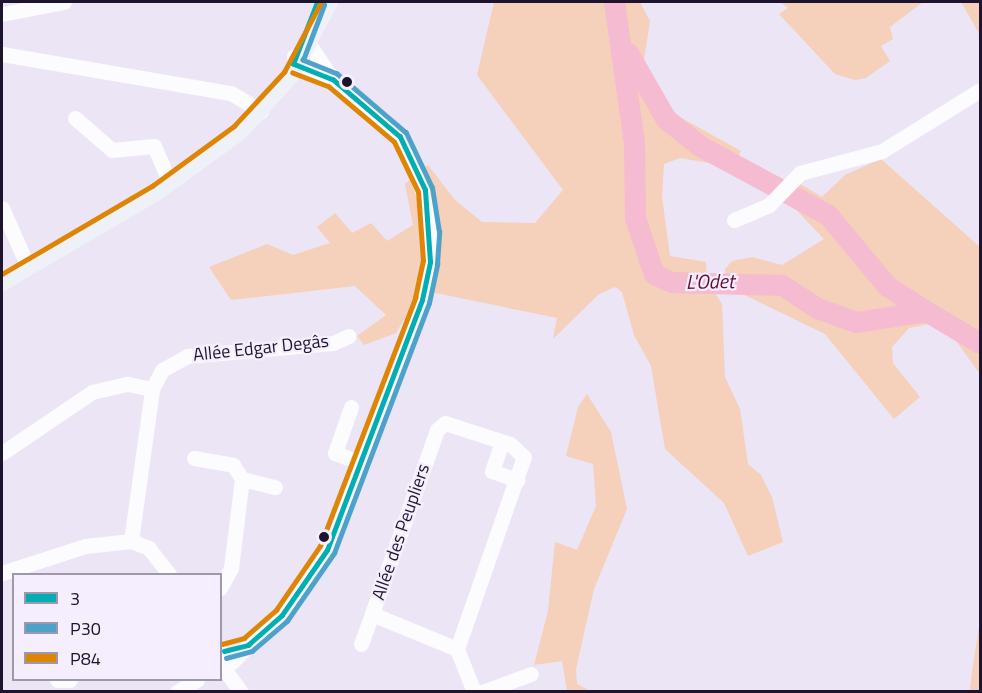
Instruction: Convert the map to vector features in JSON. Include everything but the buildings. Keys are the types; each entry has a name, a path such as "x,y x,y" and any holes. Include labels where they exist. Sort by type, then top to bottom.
{"main road":[{"path":"2,282 170,183 220,146 258,109 296,66 309,44 321,3"},
{"path":"258,109 321,3"}],"street":[{"path":"2,14 64,2"},
{"path":"321,3 292,60 296,66 333,80"},
{"path":"239,688 224,661 248,645 282,615 314,574 363,464 422,300 432,232 425,190 400,137 333,80 309,44"},
{"path":"2,54 231,93 258,109"},
{"path":"734,220 786,190 808,170 852,162 896,144 981,90"},
{"path":"75,118 112,150 154,146 170,183"},
{"path":"2,208 28,267"},
{"name":"Allée Edgar Degâs","path":"152,388 166,366 186,356 333,343 349,336"},
{"path":"2,453 92,392 128,384 152,388 131,541"},
{"path":"351,407 334,453 363,464"},
{"name":"Allée des Peupliers","path":"455,424 502,442 524,457 517,480 457,649 372,614 440,425 455,424"},
{"path":"502,442 492,471 517,480"},
{"path":"194,458 233,465 242,479 231,568 222,584"},
{"path":"242,479 274,487"},
{"path":"2,573 85,546 131,541 149,548 168,573"},
{"path":"361,644 372,614"},
{"path":"457,649 474,692"},
{"path":"482,692 531,674"},
{"path":"177,692 195,681"}],"shaded area":[{"path":"494,2 640,2 650,21 644,60 667,110 741,151 733,167 680,158 664,164 662,197 670,256 706,262 707,280 722,304 725,377 740,409 748,464 761,475 772,497 783,542 748,556 724,503 665,449 651,366 634,335 622,292 615,287 599,294 553,339 557,318 421,290 396,333 364,345 357,336 386,315 355,286 231,300 209,267 267,244 293,255 330,243 317,227 335,213 352,233 371,223 387,241 413,225 405,184 428,165 455,200 482,222 535,223 563,190 477,75"},
{"path":"780,2 923,2 890,27 893,39 881,46 890,61 866,78 855,80 835,74 779,14 788,8"},
{"path":"961,2 980,2 980,35"},
{"path":"881,159 980,247 980,374 951,334 933,323 909,328 892,347 893,363 920,397 894,419 825,334 728,287 725,269 732,261 752,257 782,265 824,239 784,197 797,182 822,197 845,175"},
{"path":"587,394 611,432 627,509 594,589 576,669 577,684 591,691 567,691 562,661 534,665 548,611 555,542 577,550 596,506 593,464 566,456 578,407"},
{"path":"980,621 980,691 970,691 972,672"}],"waterway":[{"name":"L'Odet","path":"614,2 634,142 635,218 654,274 671,282 782,285 817,308 856,322 926,311 980,343"},
{"name":"L'Odet","path":"628,53 666,119 700,146 828,215 887,286 926,311"}],"transit line":[{"name":"3","path":"224,651 248,645 282,615 327,550 422,300 430,262 425,190 400,137 333,80 293,64 317,2"},
{"name":"P84","path":"2,274 152,186 234,126 284,72 321,2"},
{"name":"P30","path":"226,658 252,651 287,621 334,553 429,303 437,264 439,232 432,188 406,133 337,74 303,60 324,5"},
{"name":"P84","path":"222,644 244,638 276,610 320,546 415,298 423,261 418,192 394,142 329,87 293,73"}]}
